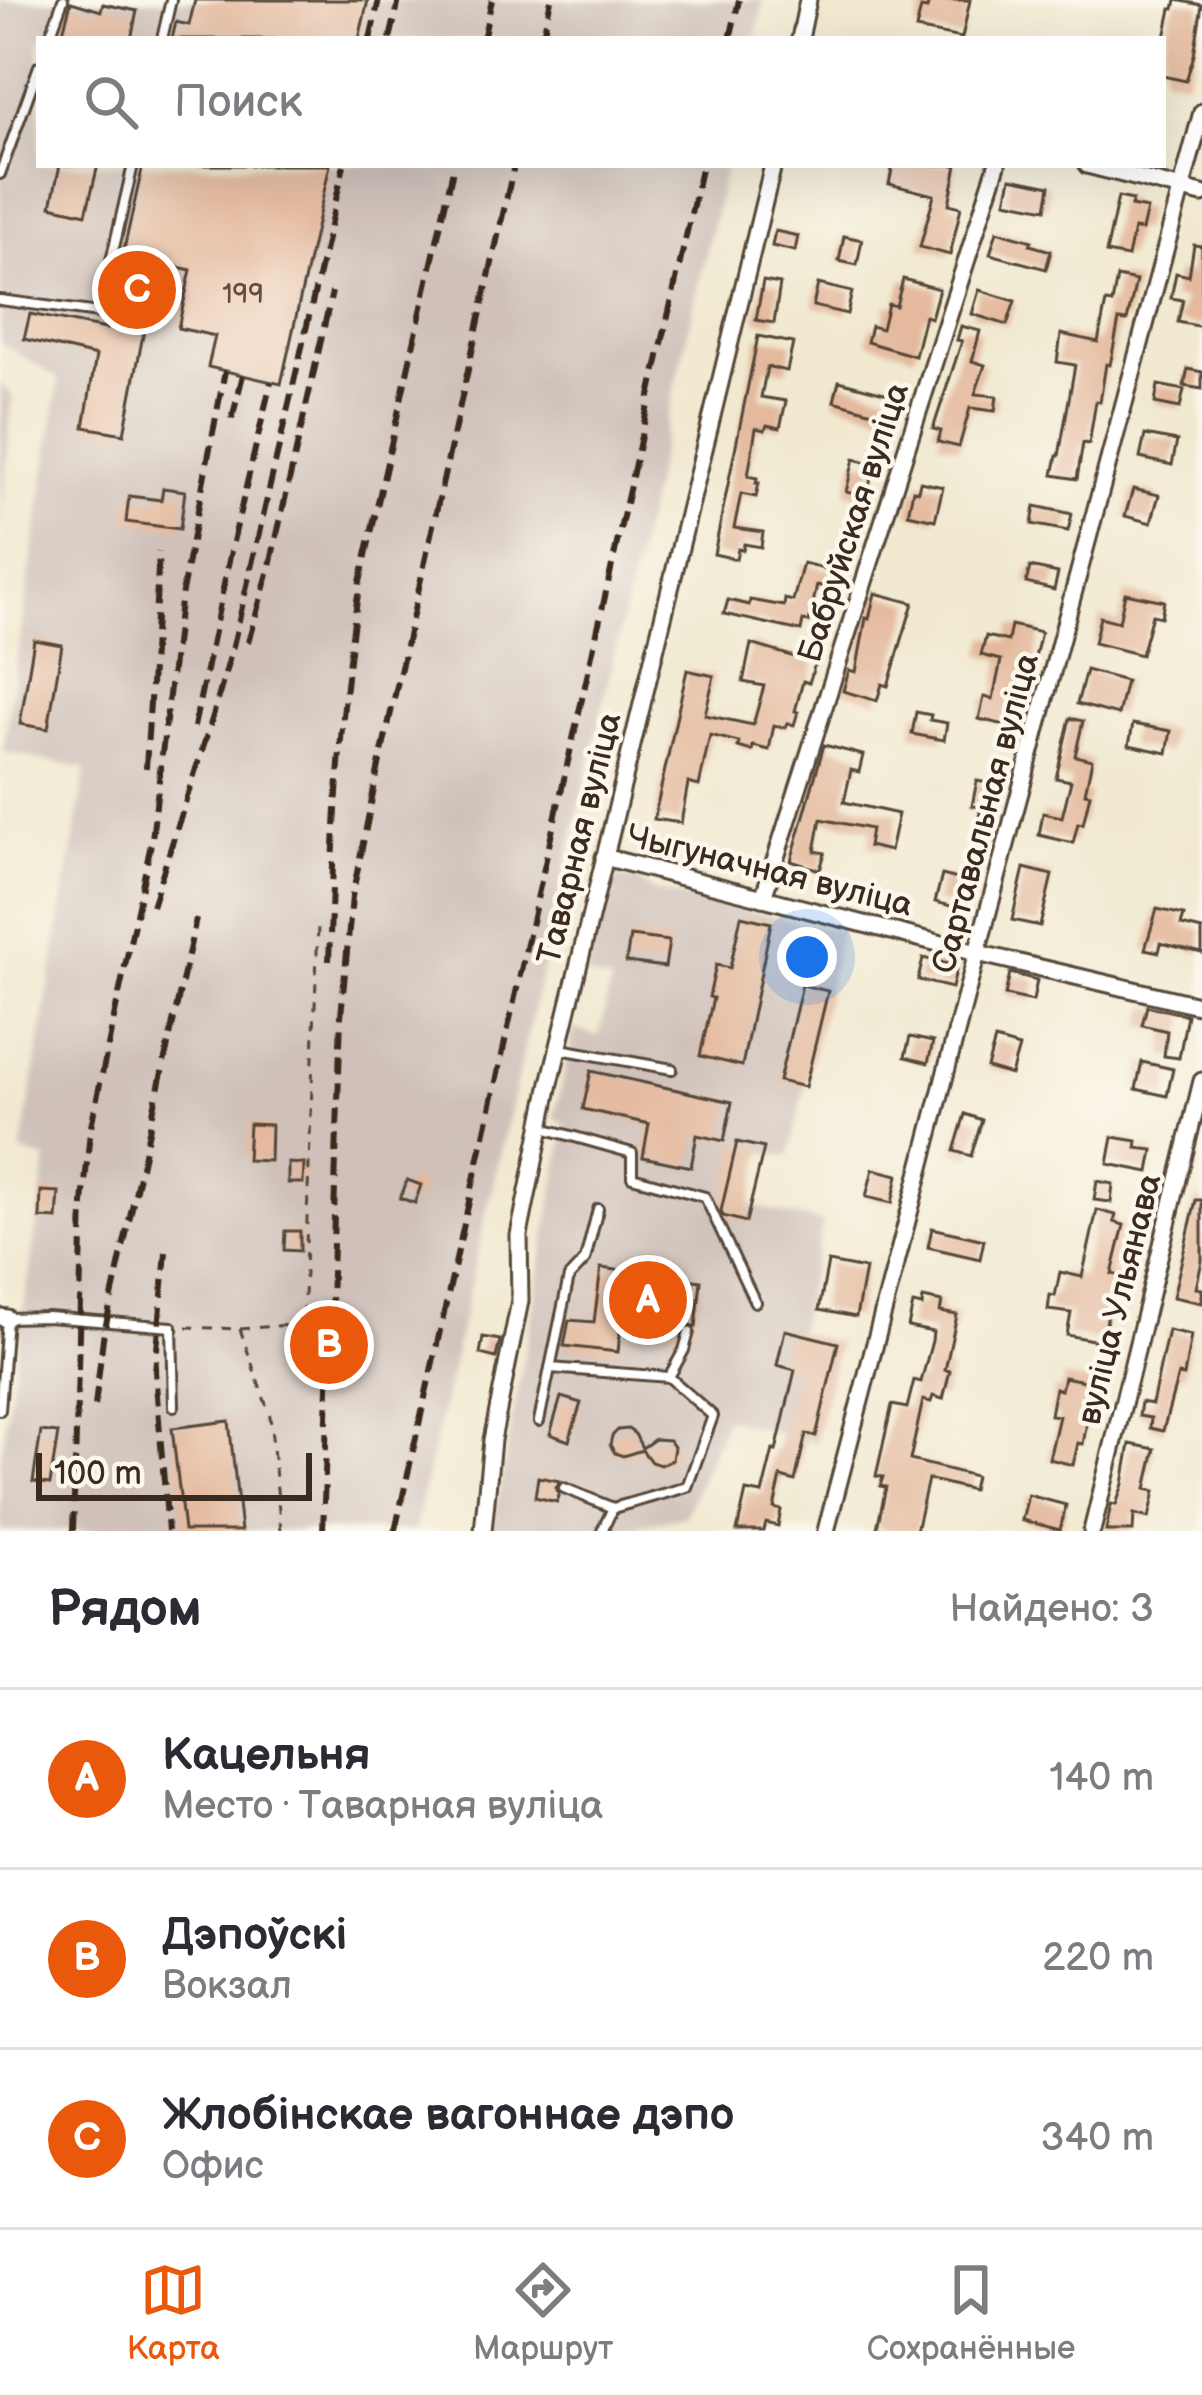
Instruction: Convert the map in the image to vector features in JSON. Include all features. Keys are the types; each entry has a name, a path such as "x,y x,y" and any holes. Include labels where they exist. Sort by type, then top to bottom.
{"street":[{"path":"801,36 808,0"},
{"name":"Сартавальная вуліца","path":"826,1531 1202,112"},
{"name":"Таварная вуліца","path":"483,1531 492,1440 520,1300 519,1234 541,1127 772,168"},
{"name":"Бабруйская вуліца","path":"764,898 997,168"},
{"path":"1099,168 1202,194"},
{"name":"Чыгуначная вуліца","path":"604,857 1202,1006"},
{"name":"вуліца Ульянава","path":"1092,1531 1202,1081"}],"lane":[{"path":"50,36 62,0"},
{"path":"163,36 171,0"},
{"path":"0,174 36,74"},
{"path":"0,300 99,314 132,168"},
{"path":"558,1048 672,1069"},
{"path":"541,1127 632,1153 632,1178 705,1197 755,1302"},
{"path":"538,1420 569,1277 585,1260 598,1209"},
{"path":"0,1410 3,1318 172,1327 174,1406"},
{"path":"669,1377 689,1332"},
{"path":"550,1368 669,1377 712,1416 687,1486 613,1508 564,1488"},
{"path":"602,1531 613,1508"}],"path":[{"path":"302,1351 318,926"},
{"path":"172,1327 240,1329 305,1323"},
{"path":"240,1329 270,1416 280,1531"}],"shaded area":[{"path":"0,0 764,0 756,36 36,36 36,168 725,168 414,1531 0,1531 0,1459 47,1159 21,1152 86,769 3,752 59,379 0,342"},
{"path":"0,383 13,396 0,535"},
{"path":"610,876 636,880 653,891 841,931 789,1157 763,1152 750,1205 823,1223 797,1332 838,1343 815,1442 726,1418 685,1516 625,1531 492,1531 566,1126 554,1117 574,1029 599,1036 611,982 586,976"}],"building":[{"path":"195,0 368,0 360,36 173,36 176,22 189,25"},
{"path":"929,0 970,0 962,36 916,29 921,8 927,9"},
{"path":"1176,0 1202,5 1186,81 1166,77 1165,36"},
{"path":"71,2 101,11 103,4 137,11 132,36 62,36"},
{"path":"59,168 97,168 86,214 51,206"},
{"path":"142,168 329,168 281,384 208,367 215,336 178,328 191,270 160,263 124,434 84,427 96,356 24,339 30,314 106,329"},
{"path":"892,168 956,168 949,204 961,207 950,255 920,247 934,195 889,184"},
{"path":"1011,178 1050,186 1046,209 1006,201"},
{"path":"1118,197 1147,209 1142,230 1134,229 1128,257 1106,253"},
{"path":"775,231 798,236 795,251 772,246"},
{"path":"997,231 1051,251 1046,269 990,254"},
{"path":"844,236 862,240 857,265 839,261"},
{"path":"1194,245 1202,246 1202,327 1178,322 1183,300 1171,298 1176,273 1189,276"},
{"path":"1117,277 1136,281 1127,321 1119,320 1110,365 1106,364 1089,444 1083,443 1077,479 1053,475 1075,365 1057,362 1061,334 1098,342"},
{"path":"903,279 939,289 931,318 925,316 915,356 867,342 871,326 882,329 888,304 896,306"},
{"path":"763,281 780,284 774,323 756,320"},
{"path":"818,284 852,292 847,314 813,306"},
{"path":"979,290 1015,301 1007,325 972,314"},
{"path":"961,326 980,331 972,361 985,365 975,394 997,396 995,411 970,408 959,447 938,442 941,431 933,429 962,341 957,340"},
{"path":"758,336 793,343 787,371 767,367 761,397 786,401 780,428 756,428 748,476 759,483 756,497 741,494 734,528 763,532 761,547 744,544 736,559 714,554"},
{"path":"1188,369 1202,372 1202,389 1184,386"},
{"path":"839,381 892,395 886,416 834,401"},
{"path":"1158,385 1184,390 1180,408 1155,403"},
{"path":"1145,435 1177,441 1172,465 1140,458"},
{"path":"854,459 874,464 867,497 846,492"},
{"path":"920,482 943,487 935,520 908,514 913,490 918,491"},
{"path":"163,488 185,491 180,529 126,522 129,496 161,500"},
{"path":"1133,489 1159,495 1151,523 1125,516"},
{"path":"1035,506 1072,514 1068,531 1032,524"},
{"path":"803,563 839,572 835,589 817,585 809,622 803,621 801,631 724,614 728,600 784,606 785,599 793,601"},
{"path":"1030,567 1058,573 1054,590 1026,583"},
{"path":"875,593 913,603 888,686 882,684 877,701 843,691 849,670 856,672"},
{"path":"1125,593 1164,601 1161,617 1152,615 1141,655 1094,643 1100,617 1119,622"},
{"path":"1011,625 1041,632 1018,728 979,719 984,697 993,699 1001,660 981,655 986,636 1008,641"},
{"path":"34,640 62,645 48,729 20,724"},
{"path":"751,644 815,663 809,683 803,681 794,725 774,725 769,750 753,746 752,751 738,747 739,742 710,735 699,786 688,783 681,823 654,819 687,670 714,676 705,715 753,725 764,686 743,682"},
{"path":"1086,670 1126,681 1118,715 1077,704"},
{"path":"916,712 947,723 944,740 912,734"},
{"path":"1070,718 1083,721 1075,756 1092,760 1085,793 1090,794 1073,843 1039,835 1043,813 1062,817 1071,781 1056,778"},
{"path":"1133,724 1171,731 1167,753 1129,745"},
{"path":"824,745 863,755 859,772 851,770 844,802 898,814 890,851 868,846 871,829 821,819 815,851 825,853 820,870 791,861"},
{"path":"977,781 1002,786 988,850 973,847 981,807 972,806"},
{"path":"1024,868 1052,875 1040,926 1012,920"},
{"path":"942,875 973,883 967,910 935,902"},
{"path":"1157,909 1184,915 1181,925 1202,930 1202,953 1161,943 1159,952 1145,949"},
{"path":"741,916 771,923 742,1066 700,1056 716,965 730,968"},
{"path":"630,936 669,941 665,967 626,962"},
{"path":"923,958 957,966 952,988 918,980"},
{"path":"1010,973 1037,980 1033,1001 1005,995"},
{"path":"802,985 828,991 805,1087 779,1081"},
{"path":"1147,1006 1187,1015 1179,1058 1164,1056 1167,1031 1142,1025"},
{"path":"910,1037 933,1042 928,1063 905,1057"},
{"path":"995,1040 1019,1047 1011,1075 987,1068"},
{"path":"1142,1062 1173,1069 1167,1096 1136,1089"},
{"path":"591,1071 732,1102 724,1141 697,1135 691,1167 643,1157 649,1124 583,1109"},
{"path":"965,1114 982,1120 971,1156 954,1151"},
{"path":"249,1124 271,1125 270,1161 247,1160"},
{"path":"1113,1137 1137,1141 1136,1148 1153,1150 1149,1172 1108,1164"},
{"path":"737,1142 764,1148 746,1222 723,1216 721,1211"},
{"path":"288,1163 304,1164 303,1183 288,1183"},
{"path":"873,1169 898,1175 892,1203 866,1197"},
{"path":"407,1180 421,1185 415,1203 400,1198"},
{"path":"1097,1181 1113,1184 1111,1202 1094,1200"},
{"path":"41,1191 59,1192 57,1219 40,1218"},
{"path":"1196,1200 1202,1200 1202,1261 1196,1288 1202,1289 1202,1303 1173,1297"},
{"path":"1097,1210 1116,1215 1114,1222 1124,1225 1112,1274 1120,1276 1116,1296 1111,1295 1103,1342 1067,1335 1071,1313 1048,1310 1060,1272 1082,1277"},
{"path":"932,1228 984,1240 980,1259 928,1247"},
{"path":"285,1231 300,1231 300,1251 284,1250"},
{"path":"828,1262 865,1269 856,1317 819,1310"},
{"path":"601,1268 701,1281 696,1327 686,1324 681,1331 621,1323 618,1352 564,1346 569,1320 594,1322"},
{"path":"923,1298 942,1302 940,1312 957,1315 943,1399 923,1400 910,1460 975,1476 972,1490 928,1479 916,1531 893,1531 877,1528 886,1487 880,1486 883,1477 876,1476 892,1405 907,1408 914,1380 921,1382 932,1341 933,1332 908,1327 913,1304 922,1306"},
{"path":"785,1330 838,1343 816,1436 806,1434 795,1481 781,1477 774,1508 781,1510 778,1526 766,1523 764,1531 737,1531 746,1491 762,1494 776,1451 795,1370 777,1365"},
{"path":"1168,1330 1191,1335 1184,1376 1178,1375 1163,1431 1150,1428 1151,1418 1139,1416 1141,1402 1152,1404"},
{"path":"483,1337 500,1340 496,1358 480,1354"},
{"path":"1064,1377 1094,1383 1083,1444 1078,1443 1073,1465 1049,1459 1059,1416 1050,1415 1055,1388 1061,1390"},
{"path":"561,1397 581,1403 569,1441 550,1434"},
{"path":"229,1421 241,1531 184,1531 172,1428"},
{"path":"628,1429 642,1448 655,1439 669,1440 674,1447 672,1460 660,1465 642,1450 623,1456 615,1453 612,1436"},
{"path":"41,1431 58,1433 50,1484 33,1482"},
{"path":"1130,1444 1155,1449 1146,1489 1155,1491 1149,1518 1134,1514 1133,1531 1106,1531 1111,1504 1116,1505 1123,1484"},
{"path":"538,1477 560,1481 557,1502 535,1497"},
{"path":"1028,1495 1066,1505 1060,1530 1022,1520"}],"railway":[{"path":"371,36 379,0"},
{"path":"391,36 399,0"},
{"path":"484,36 492,0"},
{"path":"543,36 551,0"},
{"path":"731,36 739,0"},
{"path":"152,906 233,646 343,168"},
{"path":"329,961 342,724 360,582 453,168"},
{"path":"323,1531 341,1016 352,897 513,168"},
{"path":"395,1531 701,168"},
{"path":"248,642 269,570 332,292"},
{"path":"73,1531 83,1204 90,1131 152,839 180,602 225,371"},
{"path":"232,419 243,375"},
{"path":"194,727 271,382"},
{"path":"146,768 159,552"},
{"path":"95,1406 103,1338 196,919"},
{"path":"166,1252 155,1371 168,1531"}],"place":[{"name":"Жлобінскае вагоннае дэпо","path":"137,290"},
{"name":"Кацельня","path":"648,1300"},
{"name":"Дэпоўскі","path":"329,1345"}]}
